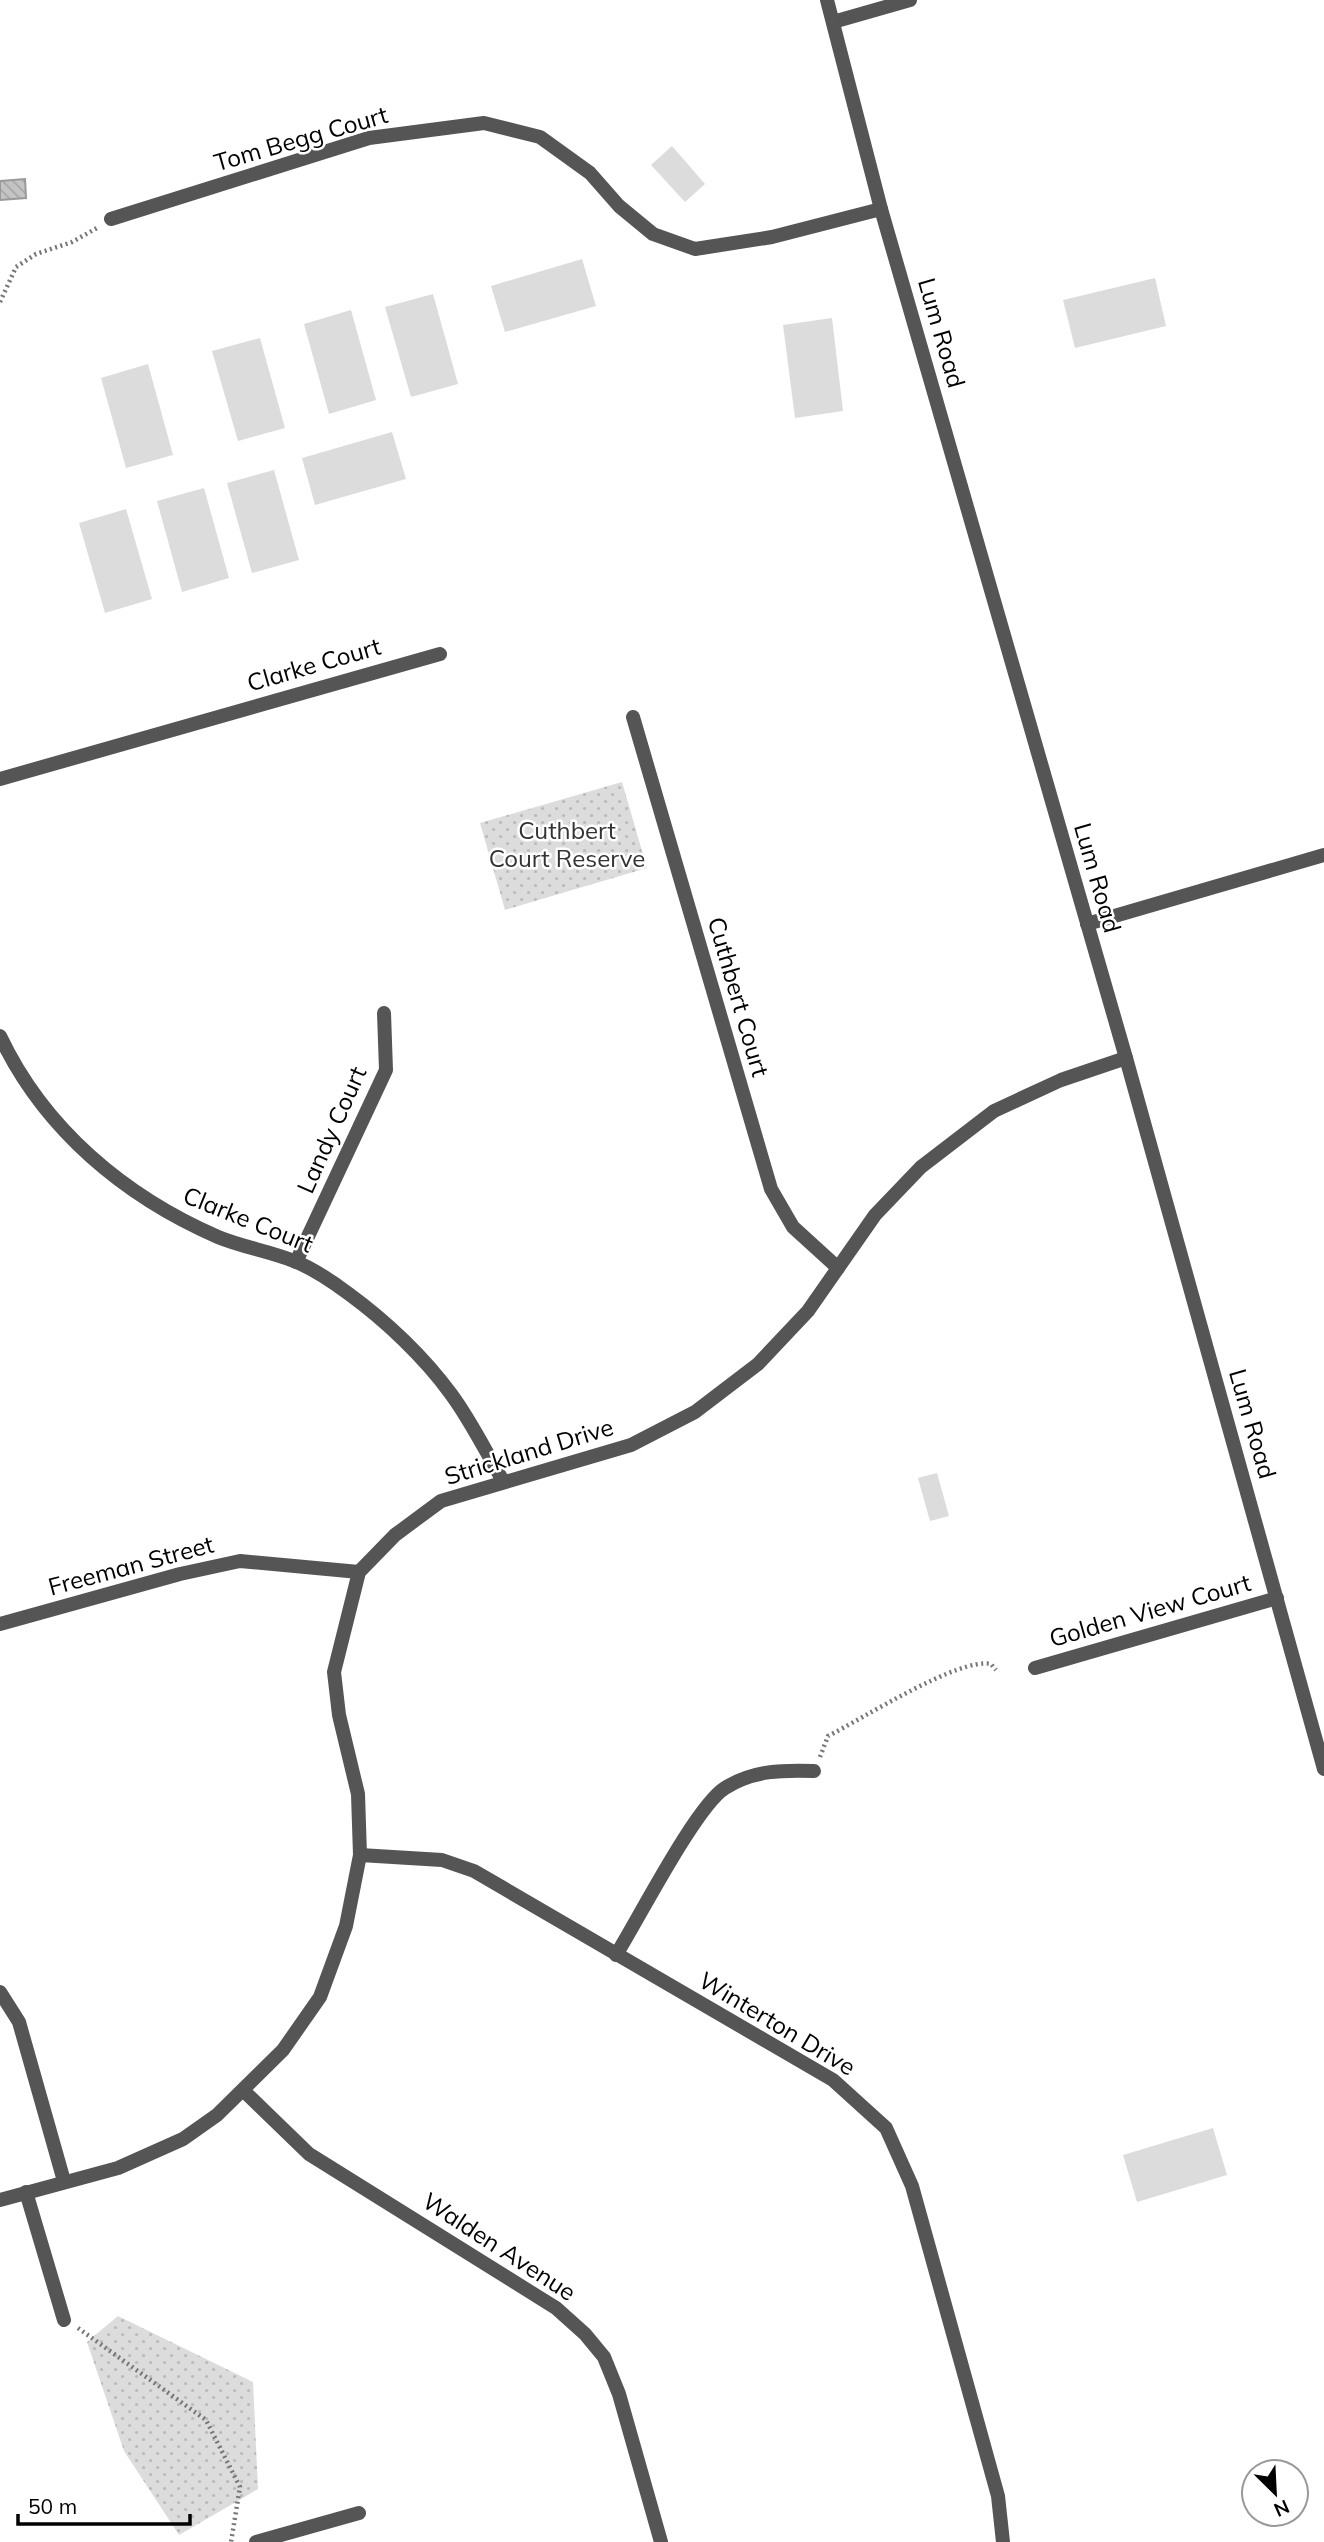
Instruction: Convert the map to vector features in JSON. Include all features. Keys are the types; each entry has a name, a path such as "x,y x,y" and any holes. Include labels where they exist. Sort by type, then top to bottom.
{"street":[{"name":"Lum Road","path":"827,0 881,209 1126,1058 1324,1769"},
{"path":"833,22 910,0"},
{"name":"Tom Begg Court","path":"111,219 369,138 484,123 540,137 590,173 619,206 653,234 695,248 772,237 881,209"},
{"name":"Clarke Court","path":"0,779 440,654"},
{"name":"Cuthbert Court","path":"633,718 771,1189 793,1227 838,1268"},
{"path":"1087,925 1324,855"},
{"name":"Landy Court","path":"296,1262 386,1070 384,1013"},
{"name":"Clarke Court","path":"0,1036 14,1066 63,1131 99,1166 151,1204 208,1232 296,1262 348,1294 395,1333 450,1394 503,1481"},
{"name":"Strickland Drive","path":"359,1572 395,1535 441,1501 631,1445 695,1412 758,1364 808,1311 875,1215 921,1167 994,1111 1061,1080 1126,1058"},
{"name":"Freeman Street","path":"0,1624 180,1573 240,1561 359,1572"},
{"path":"0,2200 118,2168 183,2139 218,2115 244,2091 283,2050 320,1997 346,1926 360,1855 358,1794 339,1715 334,1672 359,1572"},
{"name":"Golden View Court","path":"1035,1668 1277,1598"},
{"path":"615,1955 704,1809 725,1788 770,1770 814,1771"},
{"name":"Winterton Drive","path":"360,1855 442,1860 474,1871 832,2080 886,2128 912,2186 998,2497 1003,2542"},
{"path":"0,1992 19,2022 64,2181"},
{"name":"Walden Avenue","path":"244,2091 309,2154 556,2308 585,2334 604,2357 619,2394 662,2542"},
{"path":"26,2192 64,2320"},
{"path":"256,2542 359,2513"}],"path":[{"path":"0,302 16,267 36,254 72,242 111,219"},
{"path":"814,1771 828,1736 910,1694 928,1680 980,1661 992,1664 996,1670"},
{"path":"64,2320 88,2333 120,2360 206,2420 240,2487 231,2542"}],"green space":[{"path":"672,146 705,184 685,202 651,165"},
{"path":"582,259 596,306 505,332 491,286"},
{"path":"1155,278 1166,326 1075,348 1063,300"},
{"path":"433,294 458,384 411,397 385,307"},
{"path":"351,310 376,400 329,414 304,324"},
{"path":"832,318 843,411 795,418 783,325"},
{"path":"260,338 285,428 238,441 212,351"},
{"path":"148,364 173,455 126,468 101,378"},
{"path":"392,432 406,479 315,505 302,458"},
{"path":"274,470 299,560 252,573 227,483"},
{"path":"204,488 229,578 182,592 157,501"},
{"path":"126,509 152,599 105,613 79,523"},
{"name":"Cuthbert Court Reserve","path":"622,782 647,868 505,910 480,823"},
{"path":"937,1473 949,1516 930,1521 918,1478"},
{"path":"1213,2128 1227,2175 1137,2202 1123,2155"},
{"path":"118,2316 253,2382 258,2489 179,2535 124,2451 87,2342"}],"building":[{"path":"25,179 26,198 0,200 0,181"}]}
